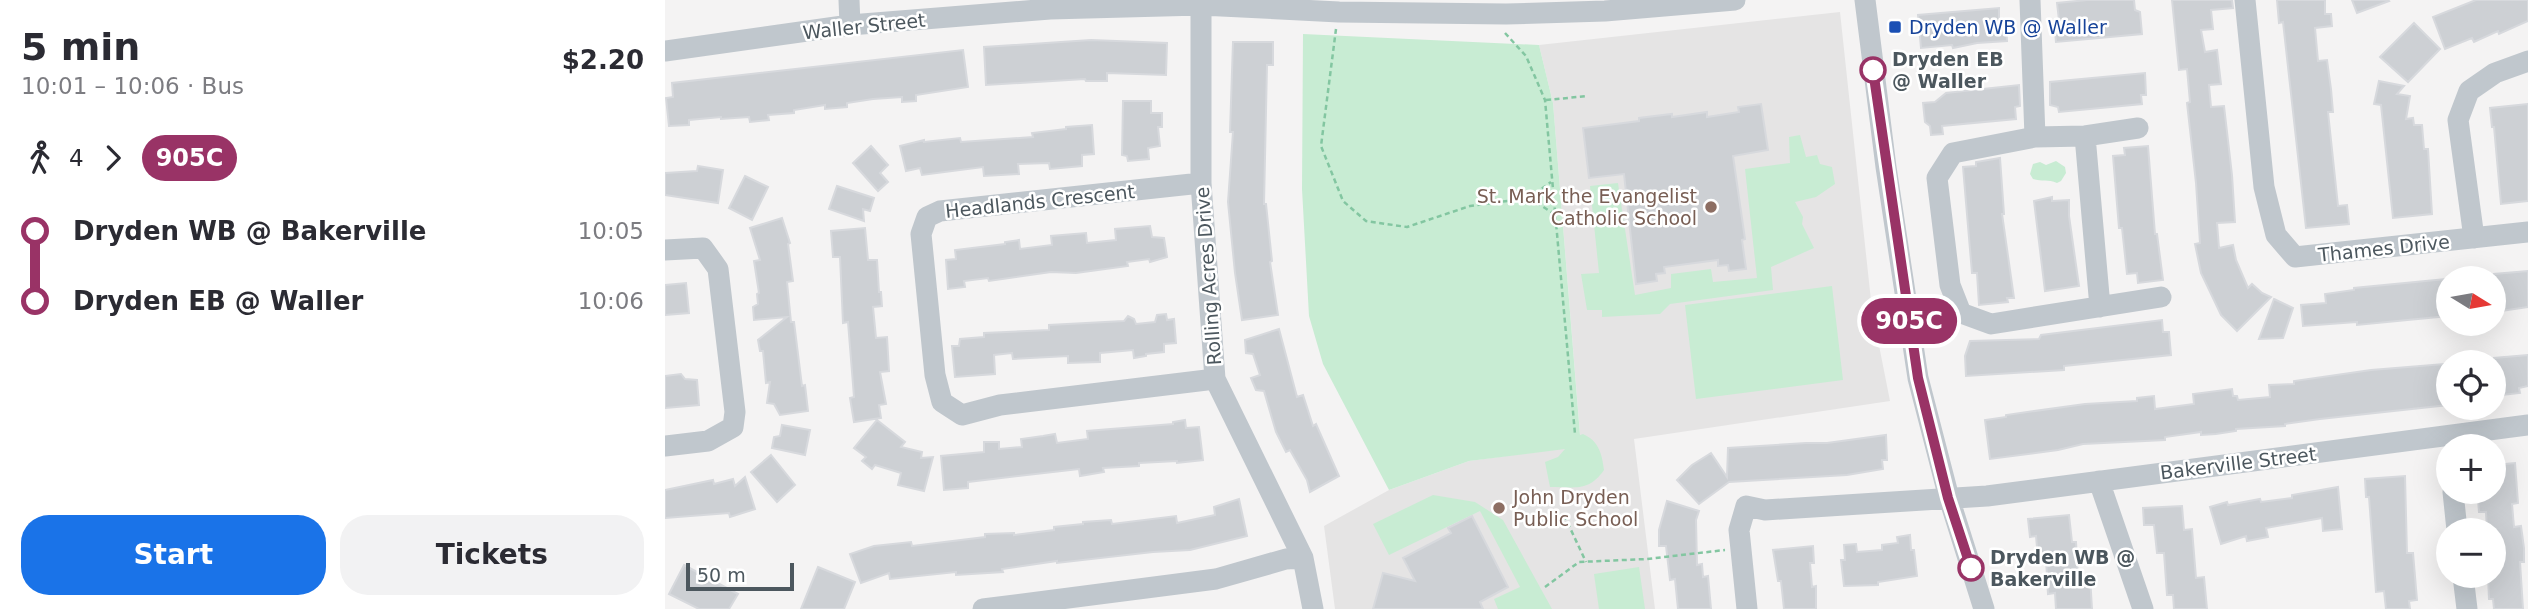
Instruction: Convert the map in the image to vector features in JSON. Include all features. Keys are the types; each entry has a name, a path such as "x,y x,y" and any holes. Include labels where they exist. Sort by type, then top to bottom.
{"street":[{"path":"849,0 850,25"},
{"name":"Waller Street","path":"665,51 850,25 1050,4 1201,5 1339,12 1486,6 1605,11 1735,0"},
{"path":"1865,0 1886,167 1918,378 1948,498 1984,609"},
{"path":"2030,0 2035,138"},
{"name":"Thames Drive","path":"2245,0 2264,187 2276,234 2295,257 2528,232"},
{"name":"Rolling Acres Drive","path":"1201,5 1201,183 1215,379 1303,558 1313,609"},
{"path":"2474,238 2458,120 2469,91 2495,73 2528,61"},
{"path":"2138,128 2085,136 2035,138 1953,153 1937,177 1949,285 1961,313 1991,324 2161,297"},
{"path":"2085,136 2100,307"},
{"name":"Headlands Crescent","path":"1201,183 940,211 927,217 921,234 935,375 942,402 962,415 1000,405 1215,379"},
{"path":"665,250 703,248 718,269 735,412 733,427 708,441 665,446"},
{"name":"Bakerville Street","path":"2490,434 2528,425"},
{"name":"Bakerville Street","path":"1742,548 1739,530 1747,506 1765,510 1987,496 2099,481 2436,445"},
{"path":"2099,481 2143,609"},
{"path":"1742,548 1747,609"},
{"path":"983,609 1216,579 1286,559 1303,558"},
{"path":"2464,588 2467,609"}],"path":[{"path":"1486,6 1526,56 1545,100 1575,434"},
{"path":"1339,12 1321,146 1343,201 1366,221 1406,227 1470,206 1529,198 1551,182"},
{"path":"1545,100 1588,96"},
{"path":"1529,198 1556,215"},
{"path":"1564,515 1586,562"},
{"path":"1545,587 1579,562 1647,559 1742,548"}],"shaded area":[{"name":"St. Mark the Evangelist Catholic School","path":"1840,12 1872,310 1890,401 1634,439 1655,609 1335,609 1324,526 1389,490 1469,461 1581,446 1553,103 1539,45"}],"green space":[{"path":"1303,34 1539,45 1553,103 1580,435 1583,434 1596,444 1601,453 1604,470 1593,482 1580,487 1550,487 1545,462 1558,457 1565,449 1469,461 1389,490 1323,364 1309,316 1302,189"},
{"path":"1800,135 1806,157 1817,155 1820,164 1832,167 1835,184 1816,197 1795,202 1814,248 1771,267 1773,290 1670,304 1660,314 1602,317 1602,310 1587,310 1581,274 1599,273 1590,186 1618,183 1635,295 1671,288 1671,274 1711,269 1713,282 1757,278 1745,169 1790,163 1789,137"},
{"path":"2056,161 2065,167 2066,173 2061,181 2057,183 2033,179 2030,174 2033,164 2040,162 2046,165"},
{"path":"1832,286 1843,380 1696,399 1685,305"},
{"path":"1433,495 1475,502 1503,520 1552,609 1498,609 1494,599 1520,587 1480,511 1389,555 1373,524"},
{"path":"1639,567 1645,609 1599,609 1594,574"}],"building":[{"path":"2134,0 2135,10 2140,12 2142,34 2056,42 2054,21 2059,20 2057,3"},
{"path":"2172,0 2232,0 2233,8 2211,10 2213,29 2201,30 2205,52 2217,50 2221,84 2209,85 2211,107 2224,106 2232,175 2235,222 2217,223 2219,248 2233,245 2236,260 2248,288 2252,284 2271,297 2237,331 2221,315 2201,273 2195,244 2200,243 2187,103 2190,102 2187,69 2179,70"},
{"path":"2277,0 2325,0 2325,14 2331,14 2332,26 2315,28 2318,61 2327,60 2331,89 2333,112 2328,112 2338,206 2347,205 2349,224 2306,228 2283,22 2279,23"},
{"path":"2352,0 2388,0 2389,1 2357,13"},
{"path":"2476,0 2528,0 2528,21 2499,34 2498,31 2474,42 2472,38 2445,49 2433,17"},
{"path":"1999,8 1999,21 2006,21 2007,41 1953,48 1952,45 1921,48 1918,15"},
{"path":"2414,23 2440,49 2408,82 2380,57"},
{"path":"1091,40 1167,43 1166,75 1107,73 1107,81 1085,79 986,85 984,47"},
{"path":"1233,42 1273,42 1273,65 1267,65 1264,204 1278,315 1242,320 1228,202 1233,132 1230,132"},
{"path":"963,50 968,87 916,95 916,101 902,102 902,97 873,99 847,103 847,107 825,109 825,105 794,110 794,113 768,115 769,120 750,122 749,117 721,117 689,120 689,125 669,126 666,98 673,97 672,83"},
{"path":"2145,73 2146,95 2141,95 2142,104 2059,112 2058,107 2050,105 2050,82"},
{"path":"2379,81 2404,86 2397,94 2410,96 2406,119 2413,118 2414,125 2422,125 2424,149 2428,149 2432,214 2393,218 2381,105 2374,104"},
{"path":"2019,85 2020,106 2015,107 2016,119 1942,126 1943,134 1931,135 1930,126 1925,122 1923,103 1935,102 1946,93"},
{"path":"1123,101 1151,101 1151,113 1162,113 1162,127 1158,127 1160,146 1148,148 1149,159 1128,161 1127,156 1122,155"},
{"path":"1761,104 1768,150 1733,156 1745,239 1742,240 1746,269 1729,271 1728,265 1718,266 1718,260 1664,267 1665,273 1656,274 1657,281 1636,284 1624,174 1589,178 1583,128 1672,114 1672,117 1707,112 1707,117 1739,112 1738,107"},
{"path":"2528,104 2528,201 2501,204 2490,108"},
{"path":"1092,125 1094,154 1082,155 1082,166 1050,169 1049,163 1018,164 1019,174 984,176 983,167 922,175 920,168 906,171 900,146 924,140 960,138 961,142 1033,137 1032,133"},
{"path":"871,146 888,165 880,173 888,182 878,191 853,163"},
{"path":"2148,146 2155,234 2163,280 2138,283 2137,273 2127,274 2122,228 2119,228 2113,156 2125,155 2124,148"},
{"path":"2000,158 2002,214 2014,298 2007,298 2008,302 1979,305 1977,273 1972,273 1963,167 1976,166 1976,162"},
{"path":"698,166 723,170 718,203 665,195 665,173 697,171"},
{"path":"745,176 768,187 752,220 729,208"},
{"path":"837,186 874,198 870,211 863,209 864,221 829,209"},
{"path":"2052,197 2052,201 2069,200 2079,286 2045,291 2034,201"},
{"path":"782,218 790,243 793,281 787,282 791,322 794,322 808,411 780,415 774,404 767,403 770,382 766,383 763,351 760,351 758,340 787,317 754,320 753,307 758,304 759,293 754,261 760,260 750,228"},
{"path":"1150,226 1152,237 1164,238 1167,257 1150,262 1149,259 1127,262 1128,266 1076,273 1051,272 989,281 988,278 964,281 965,287 948,289 946,260 956,259 955,250 1019,240 1020,249 1052,245 1051,236 1086,233 1087,243 1116,240 1115,229"},
{"path":"865,228 868,260 877,260 881,292 882,306 873,307 876,338 887,337 889,371 880,372 886,404 879,405 881,418 854,422 850,398 854,397 848,322 843,323 840,257 833,257 831,231"},
{"path":"2528,271 2528,307 2506,310 2506,273"},
{"path":"2436,280 2436,317 2357,325 2357,322 2303,326 2301,305 2326,303 2325,294 2354,288"},
{"path":"686,283 689,313 665,315 665,285"},
{"path":"2274,299 2293,308 2283,338 2259,339"},
{"path":"1166,314 1167,320 1174,319 1176,343 1164,344 1164,352 1134,358 1133,350 1100,353 1100,362 1068,363 1068,356 1013,359 1012,353 994,355 995,374 955,377 952,346 959,346 960,339 984,337 984,333 1049,330 1049,325 1124,321 1128,316 1134,319 1136,324 1155,322 1157,315"},
{"path":"2162,320 2163,332 2169,332 2171,355 2064,366 2064,370 1966,376 1965,356 1970,341 2039,339 2041,335"},
{"path":"1279,329 1297,397 1303,395 1313,426 1316,424 1339,476 1310,492 1307,480 1290,450 1286,452 1276,432 1264,391 1256,390 1251,378 1260,375 1253,354 1246,353 1245,340"},
{"path":"2528,355 2528,386 2519,388 2520,393 2506,395 2506,357"},
{"path":"2436,365 2436,406 2320,419 2285,426 2236,429 2216,434 2201,435 2201,432 2165,437 2165,440 2083,444 1990,459 1985,420 2006,415 2085,404 2137,401 2137,398 2154,396 2155,409 2194,404 2193,394 2232,389 2233,396 2237,396 2238,400 2270,397 2269,385 2294,384 2294,381 2371,370"},
{"path":"681,374 685,379 697,380 699,405 665,408 665,376"},
{"path":"877,420 905,442 901,447 922,452 921,458 933,457 924,491 898,485 901,473 875,465 872,469 862,461 866,457 854,448"},
{"path":"1185,420 1186,428 1199,427 1203,460 1139,463 1139,466 1103,468 1104,472 1080,476 1079,469 968,482 968,488 944,490 941,456 984,452 984,442 999,442 999,449 1022,447 1021,439 1055,434 1057,443 1088,439 1087,431 1173,424"},
{"path":"782,425 810,430 805,455 772,448 774,437 780,436"},
{"path":"1886,435 1887,460 1882,460 1883,469 1847,475 1729,482 1699,504 1677,480 1692,465 1711,453 1727,477 1728,448 1827,443"},
{"path":"771,455 795,485 777,502 751,472"},
{"path":"2515,463 2518,503 2512,504 2514,527 2521,526 2524,548 2524,562 2520,562 2523,609 2494,609 2493,599 2489,599 2489,588 2506,588 2506,518 2486,518 2486,512 2479,512 2478,504 2506,504 2506,464"},
{"path":"2405,476 2407,553 2413,553 2417,600 2409,601 2410,609 2386,609 2384,591 2376,592 2369,497 2366,497 2365,479"},
{"path":"745,477 755,509 730,517 729,513 665,518 665,490 713,480 714,484 733,479 735,486"},
{"path":"2338,487 2342,529 2323,531 2322,518 2266,528 2268,537 2247,541 2246,536 2221,544 2210,507 2227,502 2228,505 2260,499 2261,502 2292,498 2292,495"},
{"path":"1239,499 1247,536 1190,550 1057,561 1002,569 1003,572 956,575 956,572 890,579 889,573 861,583 850,554 874,546 911,542 912,546 985,537 985,534 1014,535 1054,530 1054,527 1083,522 1111,520 1112,524 1176,516 1177,523 1215,515 1214,507"},
{"path":"1667,501 1699,511 1696,520 1697,565 1702,564 1703,577 1708,576 1711,609 1678,609 1675,579 1670,580 1666,546 1659,546 1659,530"},
{"path":"2182,506 2184,530 2192,529 2196,578 2204,577 2207,609 2174,609 2173,595 2167,595 2164,553 2157,553 2154,525 2144,525 2143,508"},
{"path":"2069,515 2072,542 2076,542 2078,576 2090,576 2092,609 2056,609 2055,593 2048,594 2046,559 2038,559 2036,536 2030,537 2028,519"},
{"path":"1472,516 1508,587 1480,602 1483,609 1373,609 1383,573 1415,581 1403,558 1451,533 1448,528"},
{"path":"1910,535 1917,576 1878,582 1878,585 1844,586 1841,560 1845,560 1844,545 1856,544 1857,552 1882,550 1882,545 1898,543 1897,537"},
{"path":"1813,546 1814,563 1810,563 1812,587 1816,586 1816,609 1784,609 1781,581 1778,581 1773,550"},
{"path":"684,565 738,594 729,609 699,609 669,594"},
{"path":"818,567 855,582 844,609 801,609"}],"bus line":[{"name":"905C","path":"1873,70 1918,378 1948,498 1971,568"}],"place":[{"name":"Dryden WB @ Waller","path":"1895,27"},
{"name":"Dryden EB @ Waller","path":"1873,70"},
{"name":"St. Mark the Evangelist Catholic School","path":"1711,207"},
{"name":"John Dryden Public School","path":"1499,508"},
{"name":"Dryden WB @ Bakerville","path":"1971,568"}]}
